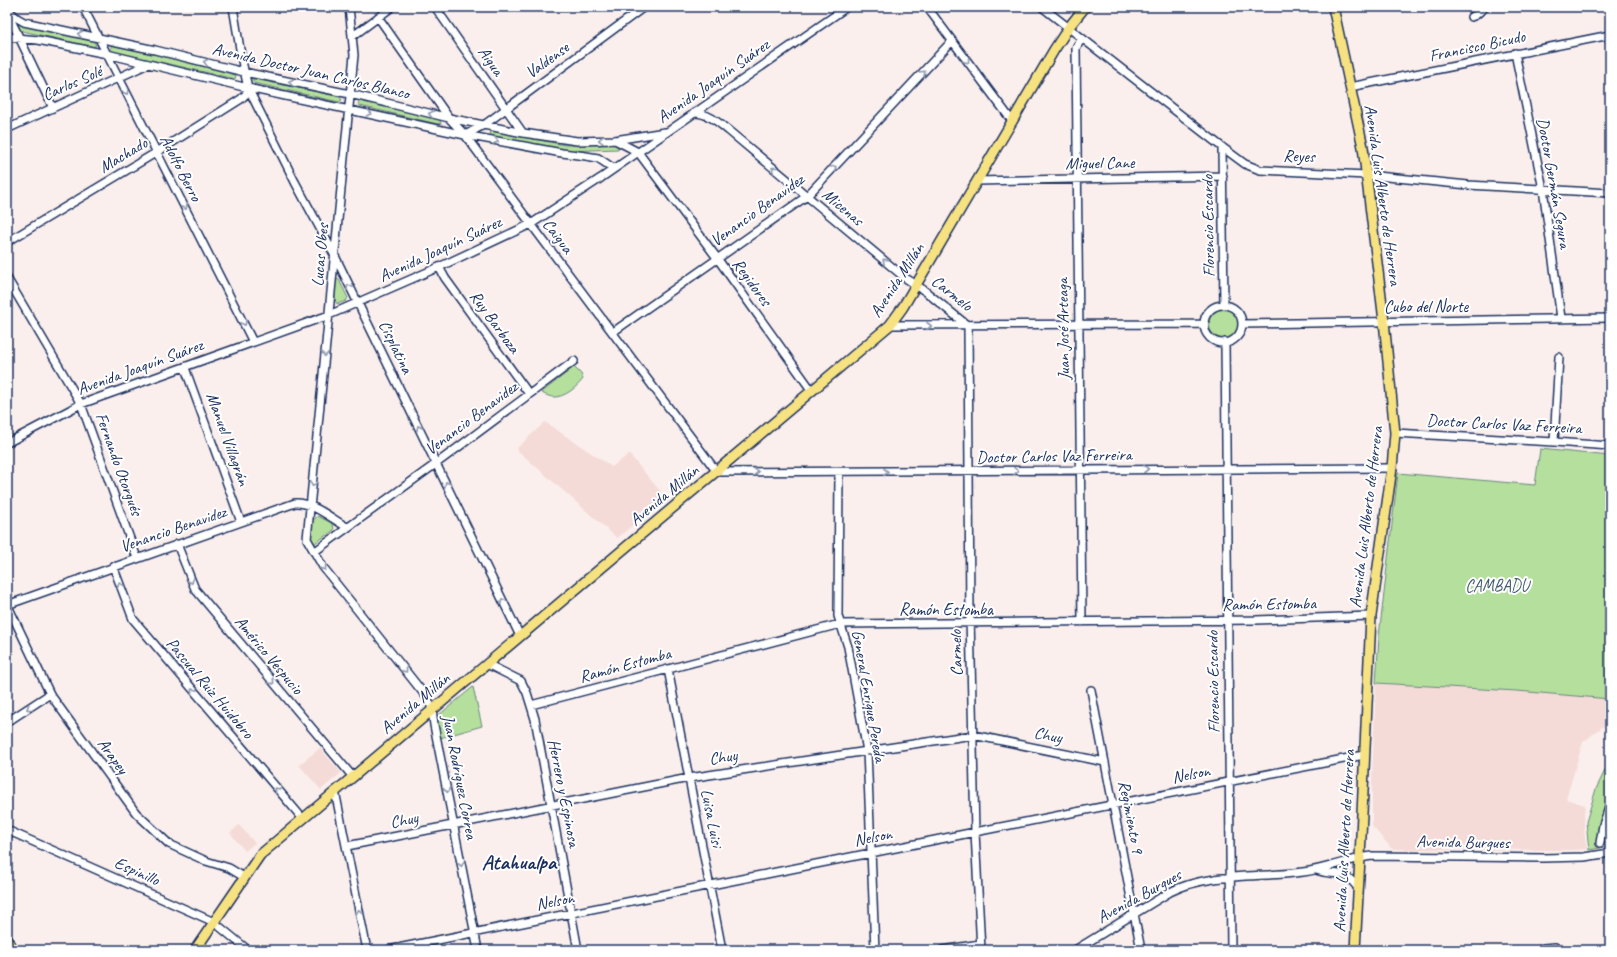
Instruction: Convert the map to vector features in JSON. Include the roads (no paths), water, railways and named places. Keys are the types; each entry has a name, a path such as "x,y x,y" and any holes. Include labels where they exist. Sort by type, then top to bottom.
{"main road":[{"name":"Avenida Millán","path":"195,950 260,855 432,709 890,326 1068,27 1085,7"},
{"name":"Avenida Luis Alberto de Herrera","path":"1332,7 1363,147 1384,321 1395,433 1392,468 1371,616 1360,858 1354,950"},
{"path":"7,940 14,950"}],"street":[{"name":"Adolfo Berro","path":"83,7 253,342"},
{"name":"Cisplatina","path":"233,7 248,88 295,182 335,256 357,304 437,463 520,636"},
{"name":"Lucas Obes","path":"311,506 354,55 349,7"},
{"path":"353,36 392,7"},
{"name":"Aigua","path":"435,7 523,133"},
{"name":"Valdense","path":"465,135 484,125 644,7"},
{"name":"Avenida Joaquín Suárez","path":"7,443 81,404 185,368 357,304 540,219 846,7"},
{"path":"927,7 1012,121"},
{"name":"Reyes","path":"1042,7 1222,147 1245,164 1260,170 1367,175 1468,185 1610,193"},
{"path":"1471,17 1476,15 1485,7"},
{"name":"Avenida Doctor Juan Carlos Blanco","path":"7,9 24,22 155,50 244,72 350,94 449,118 523,133 577,140 615,140 667,131"},
{"path":"7,12 53,108"},
{"name":"Caigua","path":"378,17 449,118 465,135 530,224 613,332 717,472"},
{"name":"Francisco Bicudo","path":"1350,87 1610,35"},
{"name":"Avenida Doctor Juan Carlos Blanco","path":"7,37 107,54 248,88 349,108 465,135 562,153 598,158 613,168"},
{"name":"Juan José Arteaga","path":"1082,38 1076,48 1082,622"},
{"name":"Venancio Benavidez","path":"613,332 807,196 952,41"},
{"name":"Doctor Germán Segura","path":"1515,53 1542,189 1561,318"},
{"name":"Carlos Solé","path":"7,129 148,64"},
{"name":"Machado","path":"7,242 157,152 241,99 246,94 248,88"},
{"name":"Micenas","path":"694,113 705,114 711,117 904,277 916,284"},
{"name":"Avenida Doctor Juan Carlos Blanco","path":"615,140 638,152"},
{"name":"Florencio Escardo","path":"1222,147 1224,305"},
{"name":"Regidores","path":"638,152 717,258 812,392"},
{"name":"Miguel Cane","path":"977,181 1223,176"},
{"name":"Ruy Barboza","path":"439,267 445,278 529,394"},
{"name":"Fernando Otorgués","path":"7,278 81,404 137,558"},
{"name":"Carmelo","path":"916,284 968,326 970,624 975,832 980,947"},
{"path":"1224,305 1236,310 1240,316 1242,324 1237,337 1225,342 1215,340 1210,337 1206,331 1205,324 1207,315 1212,309 1224,305"},
{"name":"Cubo del Norte","path":"1242,324 1610,318"},
{"path":"890,326 1205,324"},
{"name":"Florencio Escardo","path":"1225,342 1231,950"},
{"path":"1554,442 1559,357"},
{"name":"Venancio Benavidez","path":"314,552 574,361"},
{"name":"Manuel Villagrán","path":"185,368 242,522"},
{"name":"Doctor Carlos Vaz Ferreira","path":"1395,433 1610,446"},
{"name":"Doctor Carlos Vaz Ferreira","path":"717,472 969,472 1392,468"},
{"name":"General Enrique Pereda","path":"840,472 838,610 840,624 848,647 867,751 875,950"},
{"name":"Venancio Benavidez","path":"7,604 295,503 302,503 311,506 347,528"},
{"name":"Juan Rodríguez Correa","path":"311,506 308,539 314,552 323,567 428,699 432,709 478,950"},
{"name":"Américo Vespucio","path":"177,544 195,589 353,777"},
{"name":"Pascual Ruiz Huidobro","path":"113,566 132,620 303,819"},
{"name":"Arapey","path":"7,604 50,694 136,813 169,844 206,861 223,865 244,877"},
{"name":"Ramón Estomba","path":"531,705 840,624 970,624 1371,616"},
{"name":"Herrero y Espinosa","path":"487,664 521,681 531,705 578,950"},
{"name":"Luisa Luisi","path":"668,669 722,950"},
{"name":"Regimiento 9","path":"1091,690 1141,950"},
{"path":"7,722 50,694"},
{"name":"Chuy","path":"347,846 454,826 689,778 973,735 1105,762"},
{"name":"Nelson","path":"388,950 1364,755"},
{"path":"335,791 367,950"},
{"path":"1600,843 1603,825 1610,805"},
{"name":"Espinillo","path":"7,830 214,922 248,950"},
{"name":"Avenida Burgues","path":"1075,950 1179,887 1198,881 1304,872 1372,856 1543,858 1584,857 1610,853"},
{"name":"Avenida Burgues","path":"1316,870 1324,873 1342,873 1352,880 1358,888"},
{"path":"942,950 980,947"},
{"path":"1543,948 1555,947 1556,950"}],"district":[{"name":"Atahualpa","path":"519,862"}],"park label":[{"name":"CAMBADU","path":"1497,585"}]}
